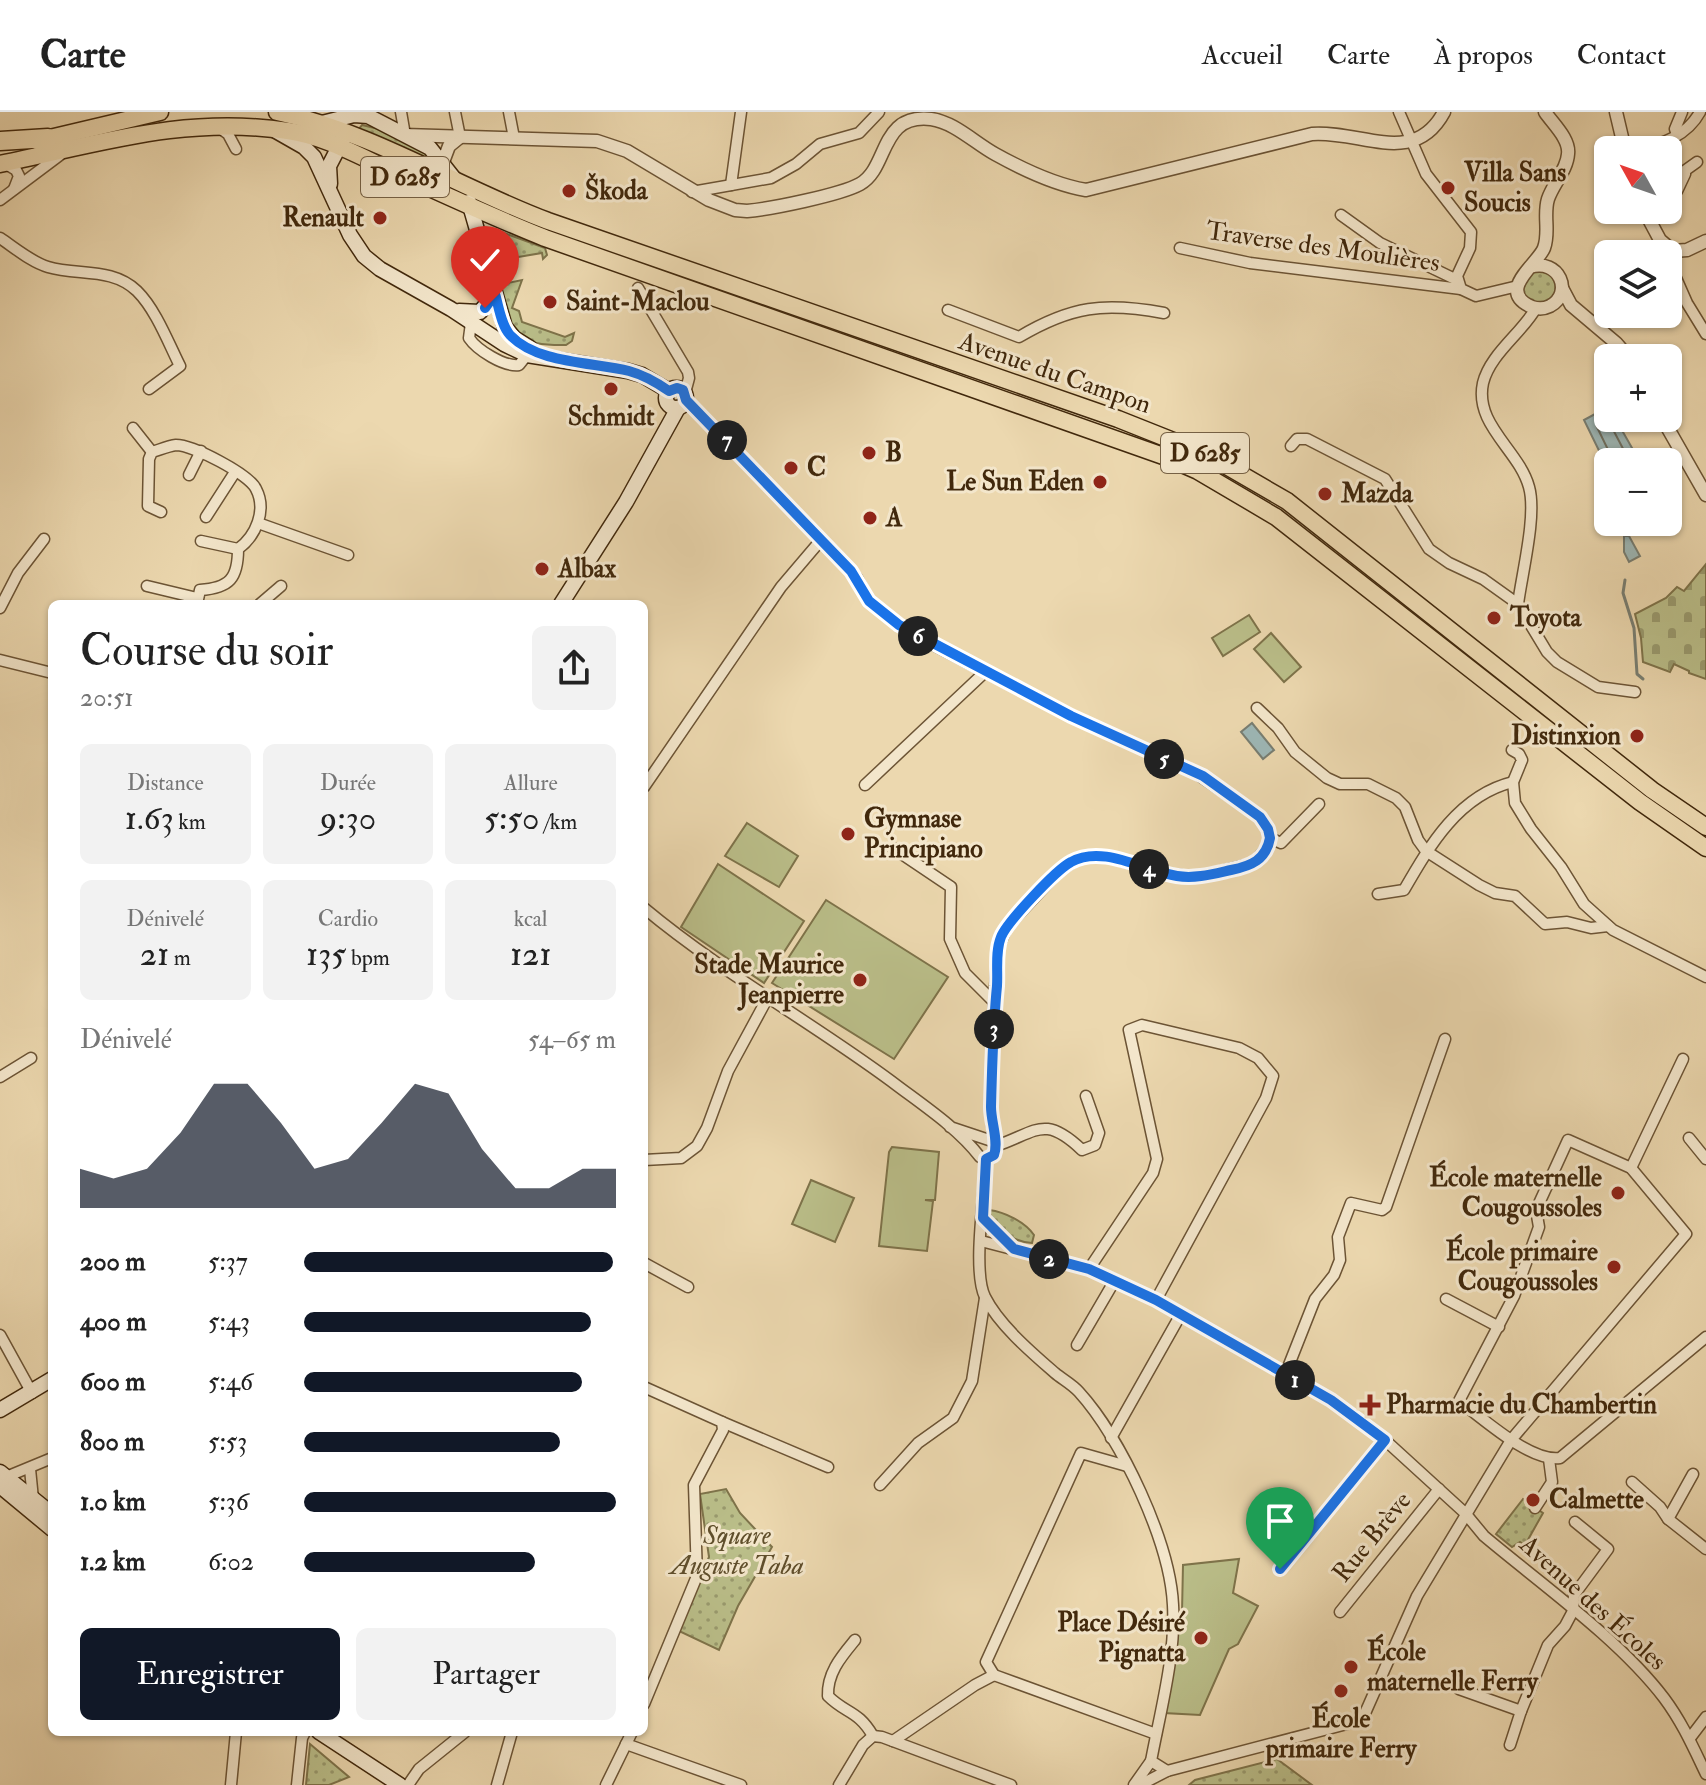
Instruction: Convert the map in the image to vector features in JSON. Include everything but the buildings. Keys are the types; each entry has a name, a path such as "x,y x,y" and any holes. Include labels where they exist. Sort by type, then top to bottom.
{"highway":[{"path":"0,141 48,138"}],"main road":[{"path":"1,159 48,138 160,112"},
{"name":"D 6285","path":"279,112 322,123 343,139 504,222"},
{"path":"322,123 360,114 430,148 443,162 473,208 508,333 521,343 552,357"},
{"path":"332,192 329,166 343,139 356,123 376,120"},
{"name":"D 6285","path":"1,159 165,129 212,125 236,138 272,129 343,139 457,182"},
{"path":"272,129 309,151 332,192 350,235 364,256 380,269 527,355 628,371 642,375 669,391 677,388 683,400 566,600"},
{"name":"Avenue du Campon","path":"457,182 520,210 614,244 1118,419 1206,454 1237,470 1287,501 1652,790 1706,827"},
{"path":"485,251 490,232 504,222"},
{"name":"Avenue du Campon","path":"504,222 1082,426 1198,471 1276,517 1650,809 1706,848"},
{"path":"451,309 474,314 480,312 495,294"},
{"path":"0,1410 48,1382"},
{"path":"0,1420 26,1402 31,1393"},
{"path":"2,1478 48,1524"},
{"path":"30,1503 48,1512"},
{"path":"325,1736 400,1785"}],"street":[{"path":"401,112 405,135 583,139 611,145 636,156 691,192 726,207 747,211 862,183 870,176 893,132 919,119 939,121 998,156 1086,190 1312,134 1341,134 1393,144 1411,143 1434,128 1444,112"},
{"path":"455,112 460,137"},
{"path":"509,112 514,138"},
{"path":"731,185 741,112"},
{"path":"691,192 780,174 820,144 859,133 879,112"},
{"path":"1399,112 1426,174 1471,232 1470,248 1458,273 1459,284"},
{"path":"1545,112 1567,143 1568,156 1547,200 1545,247 1522,274 1518,286 1525,302 1536,308 1550,306 1580,314"},
{"path":"1616,112 1622,136"},
{"path":"1682,112 1675,129 1677,135 1689,127 1700,112"},
{"path":"443,162 449,146 460,137"},
{"path":"0,200 49,162 76,147"},
{"path":"1,159 19,176 12,190"},
{"path":"1682,180 1683,172 1697,162"},
{"path":"1341,215 1380,243 1459,284"},
{"path":"1651,224 1660,240"},
{"path":"0,238 40,265 104,274 138,292 163,331 180,366 149,389"},
{"path":"1682,251 1706,241"},
{"name":"Traverse des Moulières","path":"1180,248 1250,263 1459,284 1476,296 1518,286"},
{"path":"1530,267 1543,265 1555,270 1571,305 1617,344"},
{"path":"638,288 688,372 683,400 857,578 869,601 880,611 920,638 1071,716 1203,776 1260,817 1270,838 1265,854 1254,863 1197,877 1169,874 1108,857 1091,856 1068,863 1002,933 994,1002 991,1114 994,1155 986,1159 980,1157 950,1127 842,1045 767,999 648,911"},
{"path":"1550,306 1562,288"},
{"path":"1682,292 1706,334"},
{"path":"948,310 1019,337 1039,324 1085,309 1120,306 1164,313"},
{"path":"1518,604 1530,515 1530,490 1522,471 1486,416 1482,400 1488,370 1536,308"},
{"path":"133,428 152,452"},
{"path":"1670,432 1706,495"},
{"path":"1291,446 1297,439 1307,439 1385,479 1429,549 1449,563 1483,579 1518,604 1547,652 1557,662 1598,687 1635,692"},
{"path":"161,512 148,506 149,459 152,452 175,445 201,451 252,483 258,491 260,503 258,523 246,544 238,549 201,541"},
{"path":"189,475 201,451"},
{"path":"206,517 235,472"},
{"path":"258,523 348,555"},
{"path":"0,608 18,573 44,539"},
{"path":"648,781 781,587 821,540"},
{"path":"197,600 200,590 214,589 235,575 238,549"},
{"path":"147,586 194,600"},
{"path":"265,600 281,586"},
{"path":"0,660 48,672"},
{"path":"865,785 985,672"},
{"path":"1257,708 1278,728 1295,752 1327,778 1340,784 1368,784 1401,802 1426,851 1487,889 1515,896 1545,924 1567,922 1591,928 1608,926"},
{"path":"1512,750 1522,760 1513,782 1512,795 1521,815 1561,867 1584,904 1608,926 1706,977"},
{"path":"1378,894 1404,890 1426,851 1463,807 1492,787 1513,782"},
{"path":"1270,838 1281,843 1319,804"},
{"path":"893,848 951,887 950,939 965,973 994,1002"},
{"path":"648,1160 681,1158 697,1146 728,1071 767,999"},
{"path":"1089,1269 1153,1173 1157,1159 1129,1030 1142,1025 1239,1048 1258,1058 1273,1076 1266,1098 1156,1300"},
{"path":"1285,1375 1315,1299 1334,1275 1340,1260 1338,1237 1351,1203 1382,1210 1386,1207 1445,1039"},
{"path":"0,1077 31,1058"},
{"path":"1631,1168 1683,1059"},
{"path":"976,1152 978,1142 1015,1140 1035,1128 1048,1128 1070,1139 1082,1150 1095,1145 1099,1133 1086,1096"},
{"path":"950,1127 991,1142"},
{"path":"1689,1138 1706,1159"},
{"path":"1137,1785 1167,1771 1362,1720 1417,1596 1511,1440 1686,1234 1631,1168 1568,1140 1536,1210 1539,1227 1514,1296 1459,1401 1511,1440 1549,1459 1560,1458 1706,1337"},
{"path":"986,1159 980,1283 985,1298 1017,1339 1077,1390 1111,1438 1151,1519 1170,1571 1174,1608 1167,1681 1151,1761 1137,1785"},
{"path":"983,1218 1014,1249"},
{"name":"Avenue des Écoles","path":"981,1241 1089,1269 1115,1280 1156,1300 1331,1400 1385,1440 1465,1513 1484,1536 1653,1684 1690,1738 1706,1774"},
{"path":"648,1265 688,1287"},
{"path":"1077,1345 1115,1280"},
{"path":"880,1485 918,1443 953,1418 972,1381 985,1298"},
{"path":"1446,1299 1499,1327"},
{"path":"1111,1438 1181,1314"},
{"path":"0,1335 31,1393"},
{"path":"648,1389 828,1467"},
{"path":"648,1695 697,1576 694,1485 723,1430 722,1422"},
{"path":"1280,1569 1385,1440"},
{"path":"1127,1466 1081,1453 986,1662 994,1675 1156,1734"},
{"path":"1535,1508 1552,1482 1549,1459"},
{"path":"2,1478 48,1460"},
{"path":"30,1469 30,1503"},
{"path":"1668,1519 1693,1474"},
{"path":"1632,1482 1660,1507 1668,1519 1706,1549"},
{"name":"Rue Brève","path":"1340,1612 1439,1489"},
{"path":"1510,1745 1548,1645 1565,1626 1573,1611 1574,1595 1608,1549 1575,1522"},
{"path":"855,1640 841,1656 828,1682 828,1696 838,1706 848,1709 860,1719 873,1736 1011,1785"},
{"path":"893,1741 994,1675"},
{"path":"1459,1689 1521,1711"},
{"path":"1690,1738 1706,1717"},
{"path":"231,1785 236,1736"},
{"path":"297,1785 303,1736"},
{"path":"408,1785 419,1769 460,1736"},
{"path":"497,1785 511,1736"},
{"path":"606,1785 630,1736"},
{"path":"839,1785 863,1745 873,1736"},
{"path":"626,1744 741,1785"},
{"path":"1151,1761 1167,1771"}],"green space":[{"path":"362,125 379,129 427,152 439,167 357,131"},
{"path":"499,231 545,248 547,255 543,259 542,253 494,261 493,243"},
{"path":"1540,270 1552,275 1557,287 1552,299 1540,304 1528,299 1523,287 1528,275"},
{"path":"522,280 512,308 519,311 522,322 565,337 574,333 572,341 566,345 548,345 524,339 517,333 498,285"},
{"path":"1706,564 1706,679 1674,664 1670,672 1643,662 1635,614 1666,598 1677,587 1684,591"},
{"path":"1249,615 1260,632 1223,656 1212,638"},
{"path":"1271,633 1301,667 1284,682 1254,649"},
{"path":"747,823 798,856 779,887 725,856"},
{"path":"718,864 804,921 764,983 681,927"},
{"name":"Stade Maurice Jeanpierre","path":"826,900 948,977 894,1059 772,983"},
{"path":"892,1147 939,1152 935,1200 925,1200 933,1201 927,1251 879,1246"},
{"path":"811,1180 854,1198 835,1242 792,1224"},
{"path":"989,1210 1020,1222 1034,1235 1032,1243 1018,1240 999,1229"},
{"name":"Square Auguste Taba","path":"726,1489 740,1513 772,1547 738,1606 719,1650 679,1631 709,1557 700,1494"},
{"path":"1523,1499 1543,1513 1525,1545 1520,1542 1512,1547 1496,1534"},
{"name":"Place Désiré Pignatta","path":"1239,1559 1233,1593 1258,1606 1238,1644 1229,1649 1200,1715 1164,1713 1182,1612 1183,1565"},
{"path":"310,1744 349,1777 329,1785 306,1785"},
{"path":"1277,1759 1312,1785 1189,1785 1195,1780"}],"water":[{"path":"1594,415 1594,432 1623,432 1632,448 1598,448 1584,420"},
{"path":"1624,536 1629,536 1640,556 1629,562 1624,552"},
{"path":"1252,723 1274,750 1263,759 1241,732"}],"waterway":[{"path":"1625,580 1623,593 1634,628 1637,674 1643,679"}],"place":[{"name":"Villa Sans Soucis","path":"1448,188"},
{"name":"Škoda","path":"569,191"},
{"name":"Renault","path":"380,218"},
{"name":"Saint-Maclou","path":"550,302"},
{"name":"Schmidt","path":"611,389"},
{"name":"B","path":"869,453"},
{"name":"C","path":"791,468"},
{"name":"Le Sun Eden","path":"1100,482"},
{"name":"Mazda","path":"1325,494"},
{"name":"A","path":"870,518"},
{"name":"Albax","path":"542,569"},
{"name":"Toyota","path":"1494,618"},
{"name":"Distinxion","path":"1637,736"},
{"name":"Gymnase Principiano","path":"848,834"},
{"name":"Stade Maurice Jeanpierre","path":"860,980"},
{"name":"École maternelle Cougoussoles","path":"1618,1193"},
{"name":"École primaire Cougoussoles","path":"1614,1267"},
{"name":"Pharmacie du Chambertin","path":"1370,1405"},
{"name":"Calmette","path":"1533,1500"},
{"name":"Place Désiré Pignatta","path":"1201,1638"},
{"name":"École maternelle Ferry","path":"1351,1667"},
{"name":"École primaire Ferry","path":"1341,1691"}],"route":[{"path":"485,308 495,294 508,333 521,343 552,357 628,371 642,375 669,391 677,388 683,390 686,400 851,571 869,601 888,617 920,638 1071,716 1203,776 1264,822 1270,838 1265,854 1245,867 1220,873 1179,876 1108,857 1091,856 1068,863 1002,933 994,1002 991,1114 996,1149 994,1155 986,1159 983,1218 1014,1249 1089,1269 1156,1300 1331,1400 1385,1440 1280,1569"}]}
